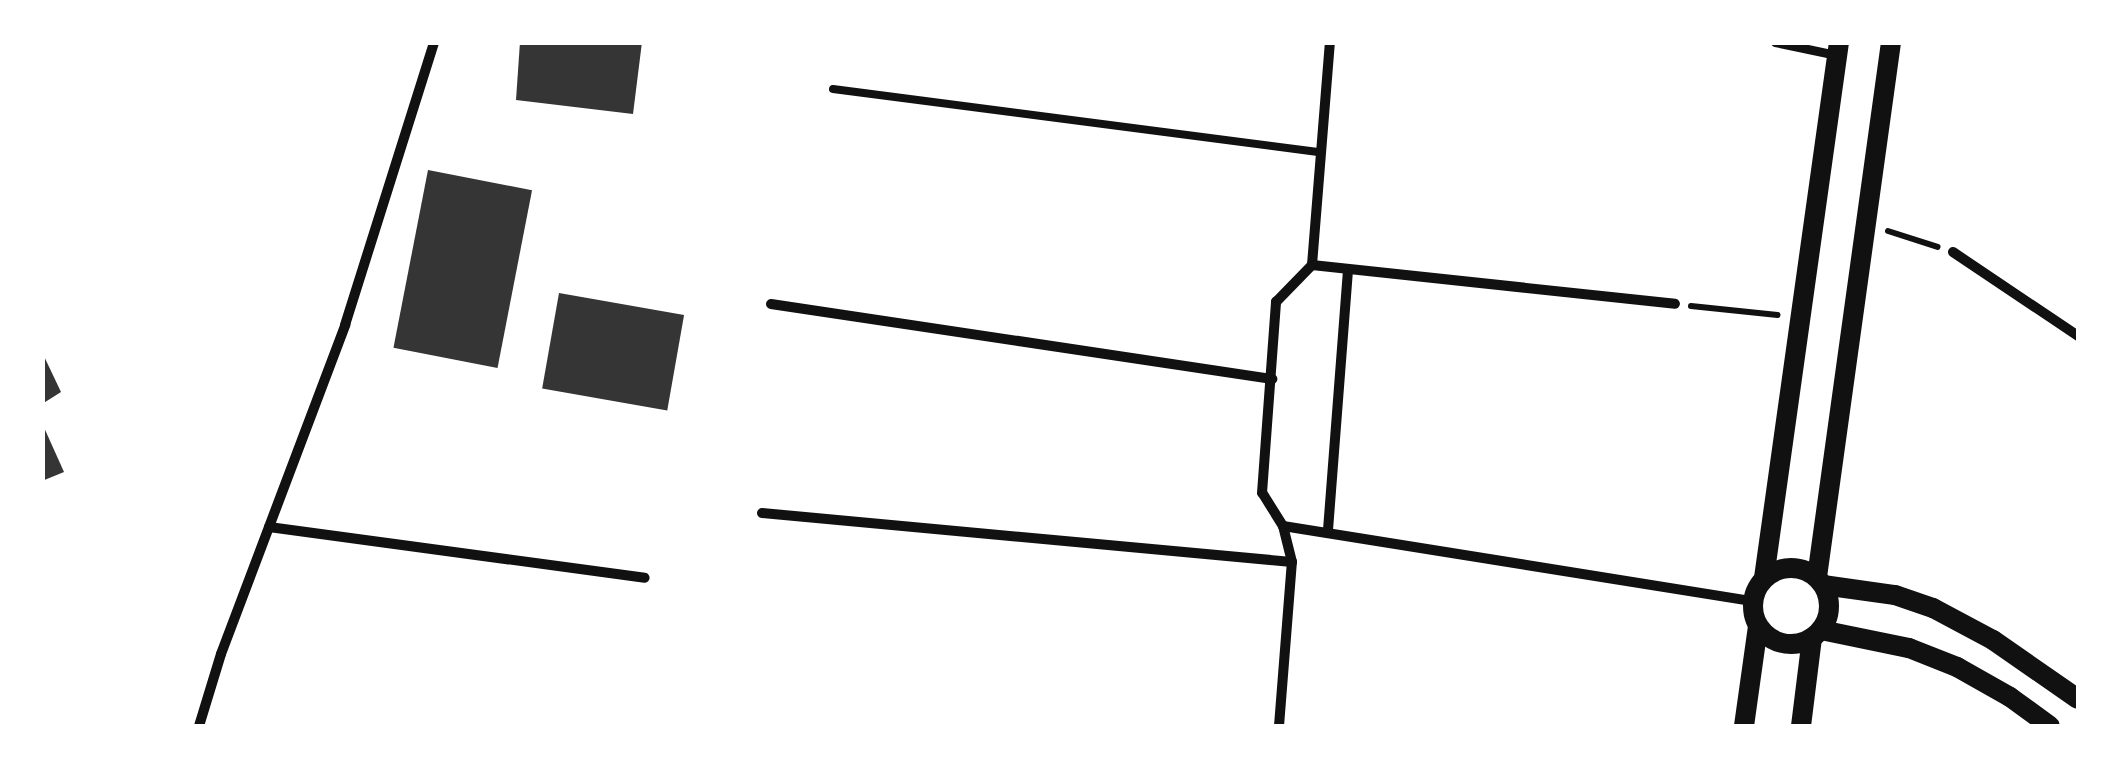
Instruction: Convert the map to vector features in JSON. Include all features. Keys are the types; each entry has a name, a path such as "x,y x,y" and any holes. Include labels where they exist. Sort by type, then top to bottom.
{"main road":[{"path":"1800,726 1817,634 1829,610 1820,581 1862,224 1890,42"},
{"path":"1744,726 1758,626 1752,602 1764,578 1838,49"},
{"path":"1764,578 1786,568 1798,568 1820,581 1895,594 1933,608 1993,640 2078,700"},
{"path":"1758,626 1777,642 1801,643 1817,634 1909,648 2010,696 2050,726"}],"street":[{"path":"199,726 345,326 434,42"},
{"path":"1279,726 1292,562 1283,526 1262,493 1276,302 1312,265 1330,42"},
{"path":"1776,42 1838,49"},
{"path":"1953,252 2078,336"},
{"path":"1312,265 1675,304"},
{"path":"1328,530 1348,270"},
{"path":"771,304 1272,379"},
{"path":"762,514 1292,562"},
{"path":"1283,526 1328,530 1752,602"},
{"path":"269,527 646,578"}],"lane":[{"path":"833,89 1320,152"}],"path":[{"path":"1862,224 1953,252"},
{"path":"1675,304 1800,318"}],"building":[{"path":"520,42 642,42 633,114 516,100"},
{"path":"428,170 532,190 498,368 393,348"},
{"path":"559,293 684,315 667,411 542,389"},
{"path":"42,352 61,392 42,404"},
{"path":"42,423 64,472 42,481"}]}
